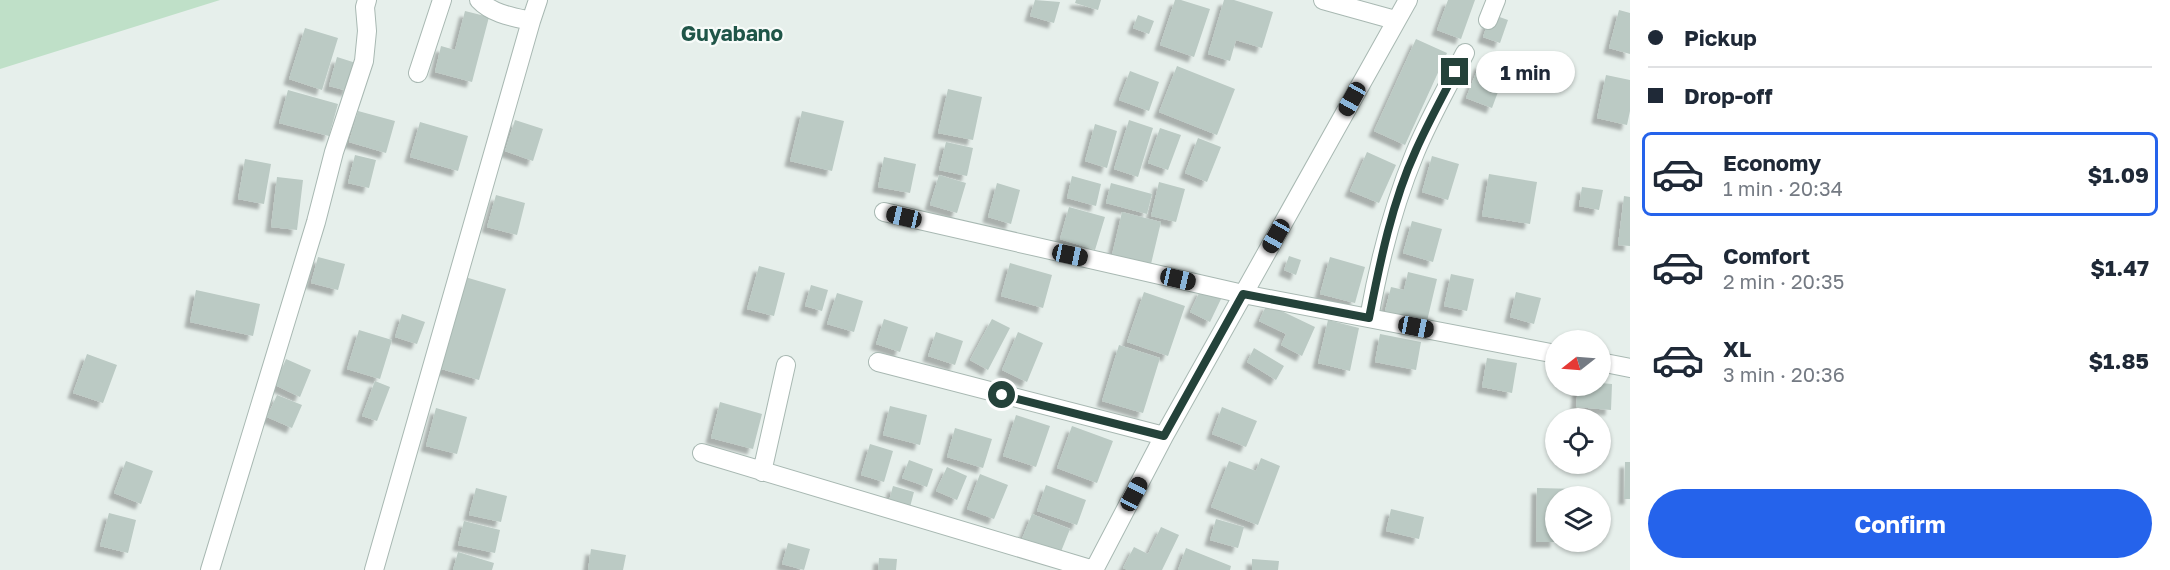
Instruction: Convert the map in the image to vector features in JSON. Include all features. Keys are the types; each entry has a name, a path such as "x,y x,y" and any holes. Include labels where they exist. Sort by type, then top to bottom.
{"street":[{"path":"210,570 316,222 334,152 364,61 367,0"},
{"path":"418,73 442,0"},
{"path":"479,0 485,6 503,15 531,21"},
{"path":"374,570 538,0"},
{"path":"1323,0 1395,20"},
{"path":"702,453 1094,570 1164,436 1408,0"},
{"path":"1488,20 1496,0"},
{"path":"1369,318 1377,277 1406,174 1465,53"},
{"path":"884,212 1243,294 1545,352"},
{"path":"878,362 1164,436"},
{"path":"1611,364 1630,368"},
{"path":"762,472 786,365"}],"green space":[{"path":"0,0 220,0 0,69"}],"building":[{"path":"1035,0 1060,2 1054,23 1030,16"},
{"path":"1076,0 1101,0 1098,10 1075,3"},
{"path":"1175,0 1210,9 1194,57 1160,45"},
{"path":"1224,0 1234,0 1273,12 1262,48 1236,40 1230,61 1208,54"},
{"path":"1448,0 1475,0 1461,39 1437,30"},
{"path":"1619,10 1630,13 1630,54 1609,48"},
{"path":"465,11 489,17 472,82 435,72 441,46 455,50"},
{"path":"1491,14 1508,20 1500,43 1483,37"},
{"path":"1138,15 1154,21 1149,34 1133,28"},
{"path":"305,28 338,38 322,90 289,79"},
{"path":"1416,39 1447,53 1405,145 1374,131"},
{"path":"337,57 356,63 348,91 329,86"},
{"path":"1480,63 1505,73 1492,108 1466,98"},
{"path":"1177,66 1235,89 1217,135 1159,112"},
{"path":"1130,71 1159,82 1149,111 1119,100"},
{"path":"1606,75 1630,80 1630,111 1627,125 1597,118"},
{"path":"948,89 982,97 973,140 938,133"},
{"path":"288,90 338,104 329,136 279,123"},
{"path":"358,111 395,121 386,153 349,142"},
{"path":"802,111 844,121 832,171 790,161"},
{"path":"515,120 543,129 533,161 505,151"},
{"path":"1129,120 1153,128 1138,177 1114,169"},
{"path":"420,122 468,136 458,171 410,157"},
{"path":"1095,124 1117,131 1107,168 1085,161"},
{"path":"1160,128 1181,135 1168,170 1148,163"},
{"path":"1198,138 1221,147 1207,182 1185,173"},
{"path":"946,142 973,148 967,176 939,170"},
{"path":"1367,152 1396,165 1379,203 1350,191"},
{"path":"355,155 376,160 369,188 348,183"},
{"path":"1432,156 1459,164 1448,200 1422,192"},
{"path":"884,157 916,164 910,193 878,187"},
{"path":"245,159 271,164 264,204 238,199"},
{"path":"1489,174 1537,182 1530,224 1482,216"},
{"path":"939,175 966,183 957,213 930,205"},
{"path":"1072,176 1101,184 1096,206 1067,198"},
{"path":"277,177 303,180 297,230 271,227"},
{"path":"1159,182 1185,189 1176,222 1151,216"},
{"path":"997,183 1020,190 1011,224 988,217"},
{"path":"1111,183 1152,194 1147,214 1106,203"},
{"path":"1582,187 1603,190 1599,210 1579,206"},
{"path":"496,195 525,203 517,235 487,227"},
{"path":"1624,196 1630,197 1630,246 1618,245"},
{"path":"1069,207 1105,217 1095,250 1060,239"},
{"path":"1122,212 1161,222 1151,264 1112,255"},
{"path":"1412,221 1442,229 1433,262 1403,253"},
{"path":"1289,256 1301,260 1296,275 1284,270"},
{"path":"318,257 345,264 338,290 311,283"},
{"path":"1330,257 1365,267 1355,303 1320,294"},
{"path":"1010,263 1052,275 1043,308 1001,296"},
{"path":"759,266 785,273 774,316 747,309"},
{"path":"1408,272 1437,279 1427,321 1385,311 1391,287 1404,290"},
{"path":"1451,274 1474,279 1467,311 1444,306"},
{"path":"465,277 506,289 479,380 438,368"},
{"path":"811,285 828,290 822,311 805,306"},
{"path":"1201,289 1221,299 1210,322 1190,312"},
{"path":"196,290 260,304 253,336 190,322"},
{"path":"1144,292 1185,306 1168,356 1127,342"},
{"path":"1516,292 1541,298 1534,324 1510,317"},
{"path":"837,293 863,301 854,332 827,324"},
{"path":"1267,304 1315,327 1302,356 1281,345 1286,334 1259,321"},
{"path":"402,314 425,322 417,344 395,337"},
{"path":"884,319 908,327 900,352 876,344"},
{"path":"992,319 1010,328 988,370 970,360"},
{"path":"1328,320 1359,328 1350,371 1318,363"},
{"path":"359,330 392,340 380,379 347,369"},
{"path":"936,332 963,341 955,365 928,356"},
{"path":"1018,332 1043,343 1027,382 1002,370"},
{"path":"1380,334 1421,342 1416,370 1375,362"},
{"path":"1119,345 1160,358 1143,413 1102,401"},
{"path":"1254,348 1284,366 1276,380 1247,362"},
{"path":"87,354 117,365 103,403 73,393"},
{"path":"1487,358 1517,363 1512,393 1482,387"},
{"path":"286,359 311,370 300,397 275,385"},
{"path":"375,381 390,387 377,421 362,416"},
{"path":"1612,384 1611,410 1611,408 1576,407 1577,396 1611,396"},
{"path":"277,395 302,405 292,428 267,417"},
{"path":"720,402 762,414 753,449 711,438"},
{"path":"890,406 927,415 920,445 883,435"},
{"path":"1222,407 1257,421 1246,447 1212,434"},
{"path":"436,408 467,417 457,454 426,446"},
{"path":"1016,415 1050,426 1036,467 1003,456"},
{"path":"1072,426 1113,441 1097,483 1057,468"},
{"path":"955,428 992,439 983,468 947,457"},
{"path":"870,444 893,451 884,482 861,475"},
{"path":"1261,458 1280,466 1258,525 1211,507 1229,461 1256,471"},
{"path":"909,460 933,469 927,487 902,478"},
{"path":"126,461 153,471 141,504 114,493"},
{"path":"1625,462 1630,462 1630,499 1624,499"},
{"path":"947,467 967,476 957,500 936,491"},
{"path":"980,474 1008,485 994,519 967,509"},
{"path":"1046,485 1086,500 1077,525 1037,511"},
{"path":"893,486 914,492 910,507 889,501"},
{"path":"476,488 507,496 501,522 469,515"},
{"path":"1537,488 1545,488 1545,542 1536,542"},
{"path":"1391,509 1424,517 1419,539 1386,531"},
{"path":"109,513 136,520 128,553 100,546"},
{"path":"1032,514 1070,529 1060,554 1022,539"},
{"path":"1216,519 1244,527 1238,548 1210,540"},
{"path":"464,521 500,530 495,553 458,545"},
{"path":"1161,527 1179,535 1162,570 1123,568 1134,547 1148,554"},
{"path":"788,543 810,549 804,570 782,564"},
{"path":"1186,548 1231,566 1230,570 1178,570"},
{"path":"591,549 626,555 623,570 588,570"},
{"path":"458,552 494,563 492,570 453,570"},
{"path":"879,558 897,559 896,570 878,570"},
{"path":"1252,559 1279,561 1278,570 1252,570"}],"district":[{"name":"Guyabano","path":"732,33"}],"route":[{"path":"1002,395 1164,436 1243,294 1369,318 1377,277 1406,174 1455,72"}]}
